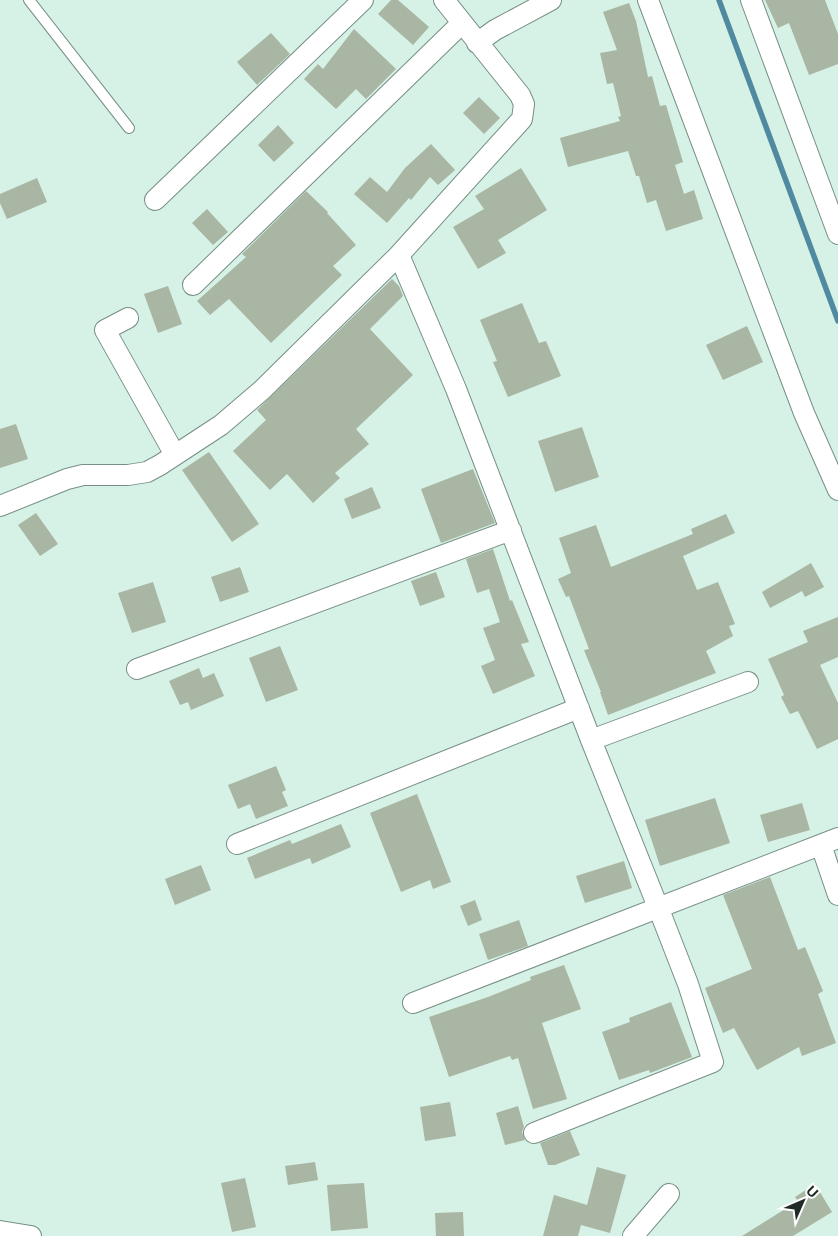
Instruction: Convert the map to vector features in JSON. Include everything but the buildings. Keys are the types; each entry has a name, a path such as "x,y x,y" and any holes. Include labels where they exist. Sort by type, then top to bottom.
{"street":[{"path":"154,200 363,0"},
{"path":"0,506 67,478 83,475 128,475 147,472 221,424 250,401 399,255 522,119 524,104 520,95 444,0"},
{"path":"478,43 495,30 551,0"},
{"path":"648,0 804,413 838,490"},
{"path":"751,0 838,234"},
{"path":"193,285 462,23"},
{"path":"399,255 456,388 591,740 688,984 713,1062 534,1133"},
{"path":"128,318 105,330 175,455"},
{"path":"136,669 511,530"},
{"path":"591,740 748,682"},
{"path":"237,844 579,708"},
{"path":"413,1003 829,842 838,895"},
{"path":"633,1236 669,1194"},
{"path":"0,1231 31,1236"}],"lane":[{"path":"29,0 129,128"}],"waterway":[{"path":"719,0 838,321"}]}
